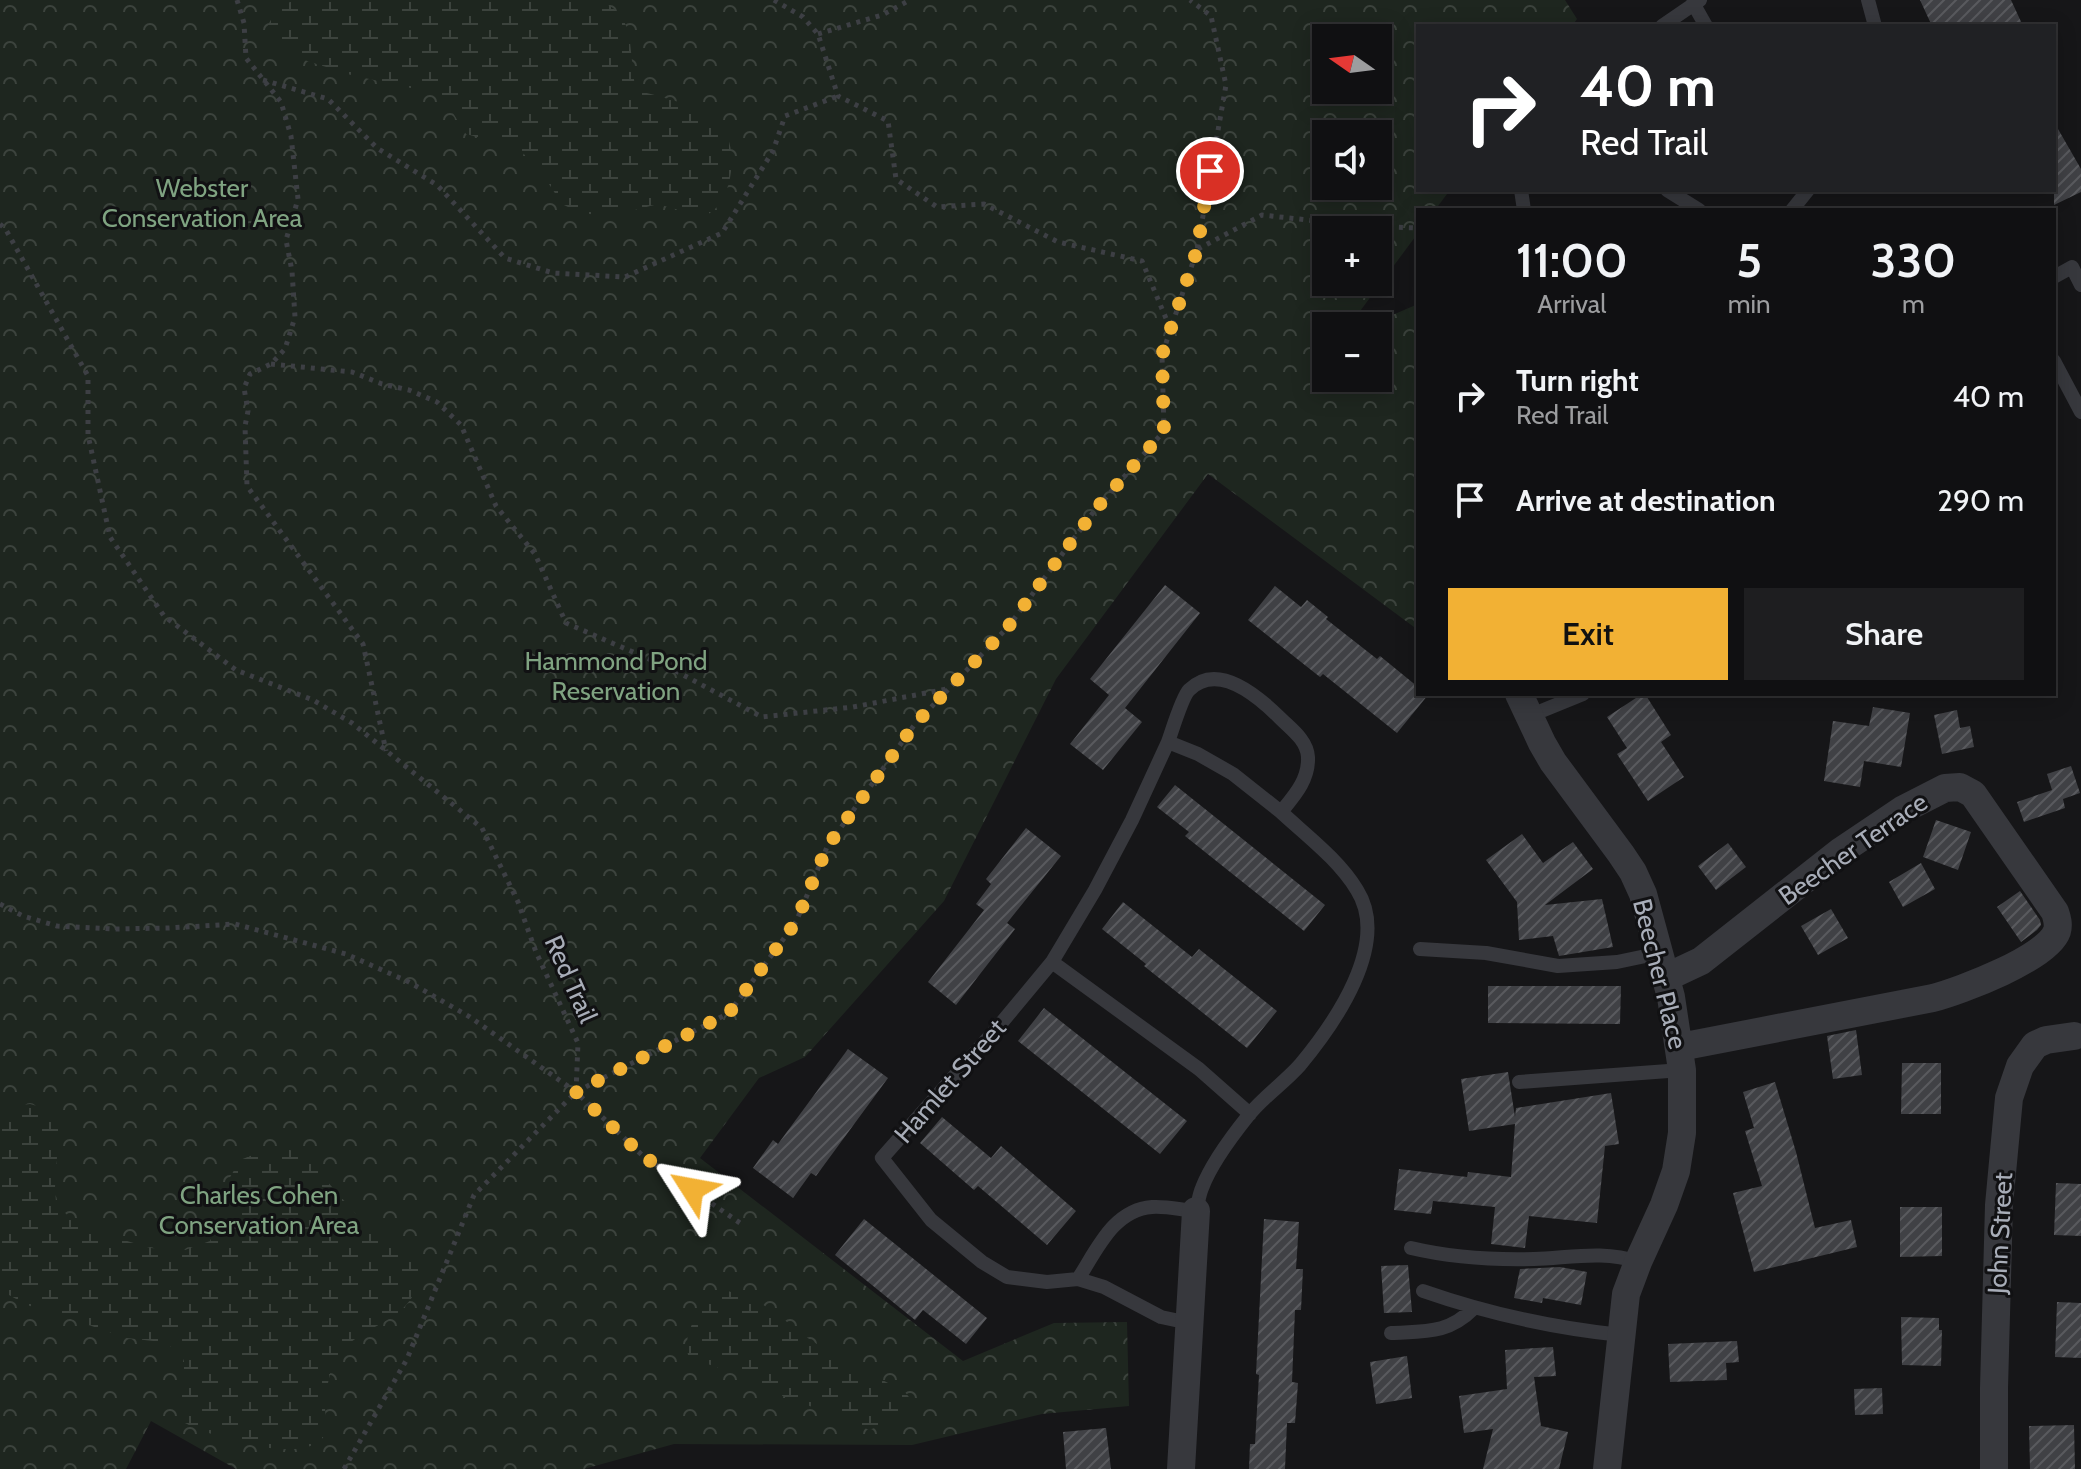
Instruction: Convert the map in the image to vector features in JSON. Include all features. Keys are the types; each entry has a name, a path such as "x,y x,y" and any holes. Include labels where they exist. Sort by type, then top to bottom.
{"street":[{"name":"Beecher Place","path":"1524,705 1559,771 1633,872 1663,965 1681,1059 1684,1111 1680,1153 1664,1205 1626,1294 1607,1469"},
{"name":"Beecher Terrace","path":"1663,965 1701,961 1864,834 1933,792 1952,787 1966,789 1973,794 2055,912 2058,922 2057,931 2046,945 2002,972 1957,991 1681,1059"},
{"name":"John Street","path":"1994,1469 1999,1205 2009,1098 2020,1066 2035,1045 2074,1036"},
{"path":"1181,1469 1196,1211"}],"lane":[{"path":"1868,0 1874,24"},
{"path":"1665,24 1697,2 1705,24"},
{"path":"1670,192 1696,208"},
{"path":"1794,208 1806,192"},
{"path":"2056,276 2072,267 2081,285"},
{"path":"2056,365 2081,412"},
{"name":"Hamlet Street","path":"1189,1323 1161,1317 1104,1287 1078,1279 1047,1282 1007,1277 982,1262 931,1220 882,1158 1052,962 1132,820 1168,742 1187,691 1202,682 1219,680 1238,685 1264,702 1301,739 1308,755 1303,784 1281,812"},
{"path":"1524,705 1572,696"},
{"path":"1078,1279 1108,1232 1122,1218 1150,1207 1196,1211 1201,1189 1211,1169 1250,1114 1299,1066 1338,1014 1360,970 1367,934 1368,923 1359,892 1334,862 1281,812 1233,774 1198,754 1168,742"},
{"path":"1420,949 1486,953 1558,966 1617,962 1663,965"},
{"path":"1052,962 1199,1069 1250,1114"},
{"path":"1519,1082 1628,1076 1681,1059"},
{"path":"1411,1248 1446,1254 1515,1258 1614,1256 1638,1262"},
{"path":"1423,1291 1474,1308 1585,1331 1621,1335"},
{"path":"1391,1333 1427,1331 1452,1325 1474,1308"}],"path":[{"path":"237,0 244,23 246,58 281,102 291,136 298,199 286,240 295,317 285,349 271,364 250,374 244,388 248,411 245,426 247,486 363,644 386,751"},
{"path":"774,0 803,17 818,34 838,96 888,121 896,179 937,207 984,204 1058,242 1142,261 1171,329"},
{"path":"818,34 882,15 910,0"},
{"path":"344,1469 407,1359 474,1195 576,1092 729,1013 796,922 827,847 915,724 1008,627 1095,510 1164,431 1162,355 1197,250 1226,85 1211,16 1190,0"},
{"path":"263,80 328,99 377,148 437,185 505,258 553,273 625,277 722,233 773,151 785,116 838,96"},
{"path":"1197,250 1262,215 1362,226 1416,228"},
{"name":"Red Trail","path":"0,224 88,376 88,435 110,537 164,616 236,670 313,700 352,723 482,828 518,902 536,952 578,1043 576,1092"},
{"path":"271,364 352,372 437,402 461,425 496,506 535,554 566,623 672,669 762,717 853,707 948,689"},
{"path":"0,904 23,916 57,926 113,929 235,924 346,954 409,982 470,1017 576,1092 643,1156 740,1223"}],"green space":[{"path":"0,0 1565,0 1577,19 1573,24 1416,24 1416,192 1448,192 1436,208 1416,208 1416,236 1392,268 1392,216 1312,216 1312,296 1371,296 1359,312 1312,312 1312,392 1392,392 1392,315 1416,305 1416,629 1208,474 1056,679 944,901 805,1057 759,1078 700,1158 963,1361 1054,1323 1127,1322 1129,1406 1042,1414 912,1445 674,1444 584,1469 236,1469 151,1421 126,1469 0,1469"},
{"path":"293,0 601,0 621,14 629,33 635,89 697,108 720,123 732,156 726,192 716,208 697,222 682,211 658,204 608,217 578,212 562,204 536,164 515,147 466,134 448,105 429,92 351,75 295,57 277,45 268,25 276,11"},
{"name":"Charles Cohen Conservation Area","path":"30,1104 44,1108 57,1121 63,1137 57,1157 56,1203 68,1216 101,1233 150,1248 185,1250 210,1241 229,1179 240,1160 263,1151 290,1150 313,1158 325,1179 355,1213 417,1261 423,1278 407,1304 350,1343 335,1360 326,1395 326,1432 317,1443 302,1448 260,1447 216,1436 185,1423 180,1410 184,1360 173,1347 127,1338 27,1305 0,1290 0,1114 7,1107"},
{"path":"728,1291 755,1300 826,1350 905,1392 917,1412 869,1430 729,1371 689,1358 687,1341 697,1315 713,1293"}],"building":[{"path":"1920,0 2011,0 2022,24 1931,24"},
{"path":"2056,125 2081,169 2081,192 2054,205"},
{"path":"1165,585 1200,613 1125,708 1142,722 1103,770 1070,744 1109,695 1090,679"},
{"path":"1275,586 1301,607 1307,600 1377,659 1380,656 1416,685 1416,696 1427,696 1397,733 1248,620"},
{"path":"1639,696 1646,696 1671,735 1661,742 1684,777 1648,801 1617,754 1627,748 1607,717"},
{"path":"1873,707 1910,713 1901,767 1864,761 1860,787 1824,781 1833,721 1869,726"},
{"path":"1957,710 1960,728 1970,726 1974,747 1942,754 1934,715"},
{"path":"2071,766 2080,793 2063,799 2065,808 2024,822 2017,802 2052,790 2047,774"},
{"path":"1175,785 1325,905 1304,931 1185,836 1189,832 1157,807"},
{"path":"1936,820 1971,832 1958,870 1923,857"},
{"path":"1026,828 1061,856 1007,923 1015,929 956,1005 928,982 984,910 976,904 991,884 986,879"},
{"path":"1522,834 1543,863 1573,842 1593,869 1545,905 1602,899 1613,947 1559,956 1553,936 1519,940 1517,902 1486,860"},
{"path":"1728,843 1746,867 1716,890 1698,866"},
{"path":"1921,863 1935,889 1903,907 1889,882"},
{"path":"2020,891 2041,925 2021,942 1997,907"},
{"path":"1123,902 1192,957 1199,949 1277,1011 1247,1048 1102,929"},
{"path":"1831,909 1848,938 1818,955 1801,926"},
{"path":"1488,986 1621,986 1620,1024 1488,1023"},
{"path":"1044,1008 1187,1121 1160,1154 1018,1041"},
{"path":"1856,1030 1862,1075 1833,1079 1827,1036"},
{"path":"848,1049 888,1078 816,1176 811,1173 793,1198 753,1168 773,1140 778,1144"},
{"path":"1902,1063 1941,1063 1941,1114 1901,1114"},
{"path":"1508,1072 1515,1117 1516,1108 1611,1093 1619,1144 1605,1146 1597,1223 1529,1216 1525,1248 1491,1244 1495,1207 1433,1201 1431,1214 1394,1210 1399,1169 1467,1177 1468,1172 1511,1177 1515,1124 1469,1131 1461,1079"},
{"path":"1775,1082 1815,1228 1851,1220 1857,1247 1754,1272 1733,1193 1762,1186 1745,1131 1754,1128 1743,1092"},
{"path":"942,1117 991,1158 1001,1146 1076,1211 1047,1245 978,1186 974,1190 920,1143"},
{"path":"2056,1183 2081,1184 2081,1236 2054,1235"},
{"path":"1900,1207 1942,1207 1942,1256 1900,1257"},
{"path":"864,1219 987,1318 966,1344 923,1310 915,1320 835,1255"},
{"path":"1264,1219 1299,1222 1296,1269 1303,1269 1301,1310 1295,1310 1292,1382 1298,1383 1295,1423 1287,1423 1285,1469 1249,1469 1250,1444 1255,1444"},
{"path":"1408,1265 1412,1312 1384,1313 1381,1266"},
{"path":"1560,1267 1587,1272 1581,1305 1543,1298 1542,1303 1514,1298 1520,1269"},
{"path":"2057,1302 2081,1303 2081,1358 2055,1357"},
{"path":"1901,1317 1939,1318 1939,1330 1942,1330 1941,1366 1902,1365"},
{"path":"1737,1341 1739,1362 1726,1363 1727,1380 1670,1382 1668,1344"},
{"path":"1553,1347 1556,1376 1534,1377 1541,1426 1568,1432 1559,1469 1483,1469 1493,1429 1464,1433 1459,1396 1507,1389 1505,1350"},
{"path":"1407,1356 1412,1398 1376,1404 1370,1362"},
{"path":"1882,1388 1883,1414 1855,1415 1854,1389"},
{"path":"2074,1425 2075,1469 2030,1469 2029,1426"},
{"path":"1106,1428 1111,1469 1066,1469 1063,1432"}],"route":[{"path":"692,1189 643,1156 576,1092 729,1013 796,922 827,847 915,724 1008,627 1095,510 1164,431 1162,355 1197,250 1210,171"}],"park label":[{"name":"Webster Conservation Area","path":"202,203"},
{"name":"Hammond Pond Reservation","path":"616,676"}]}
